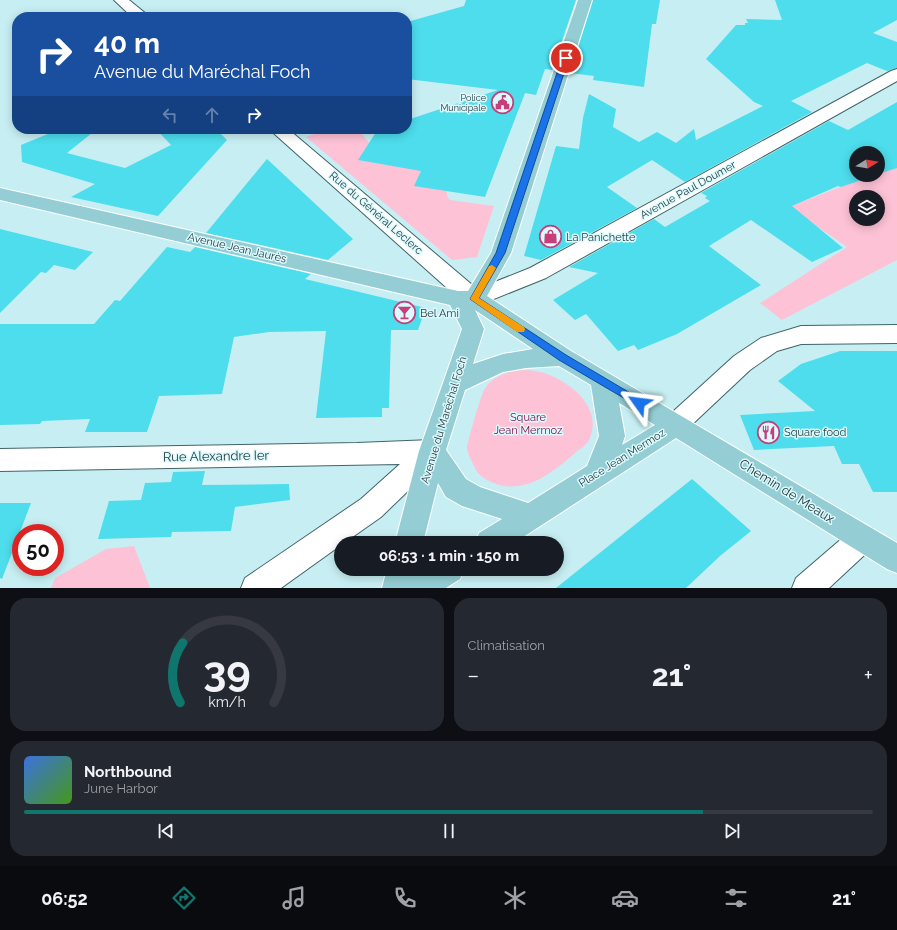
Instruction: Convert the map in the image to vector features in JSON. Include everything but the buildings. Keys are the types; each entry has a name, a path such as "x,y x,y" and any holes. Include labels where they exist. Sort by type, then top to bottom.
{"main road":[{"path":"466,299 501,253 585,0"},
{"name":"Avenue Jean Jaurès","path":"0,194 466,299"},
{"name":"Place Jean Mermoz","path":"466,299 676,425 500,536"},
{"name":"Avenue du Maréchal Foch","path":"411,536 432,451 473,329 466,299"},
{"path":"455,384 487,368 503,363 530,359 563,357"},
{"path":"598,473 612,436 602,381"},
{"name":"Chemin de Meaux","path":"676,425 715,447 863,538 894,551"},
{"path":"432,451 456,488 472,497 530,516"},
{"path":"397,588 400,576"},
{"path":"420,588 438,576"}],"street":[{"path":"121,0 135,12"},
{"name":"Avenue Paul Doumer","path":"466,299 538,274 897,74"},
{"name":"Rue du Général Leclerc","path":"284,134 466,299"},
{"path":"676,425 742,363 769,344 800,335 897,334"},
{"path":"256,588 371,508 432,451"},
{"name":"Rue Alexandre Ier","path":"0,460 349,454 432,451"},
{"path":"807,588 863,538"}],"green space":[{"path":"314,134 362,134 369,143 359,160 387,165 392,157 403,155 447,191 447,196 450,200 494,206 477,257 452,260 306,137"},
{"path":"897,165 897,260 782,320 760,303 847,247 789,207 852,182 885,182 885,170"},
{"name":"Square Jean Mermoz","path":"523,370 544,373 565,383 574,390 588,407 592,417 592,428 589,440 586,444 556,469 526,484 504,486 493,483 483,478 479,474 468,454 467,448 480,400 487,385 501,375"},
{"path":"134,546 150,588 51,588 55,578 64,576 64,573 106,549"}],"slow traffic":[{"path":"492,268 474,299 520,329"}],"place":[{"name":"Police Municipale","path":"502,103"},
{"name":"La Panichette","path":"550,237"},
{"name":"Bel Ami","path":"404,313"},
{"name":"Square food","path":"768,432"}],"route":[{"path":"566,58 501,253 474,299 563,357 639,403"}]}
